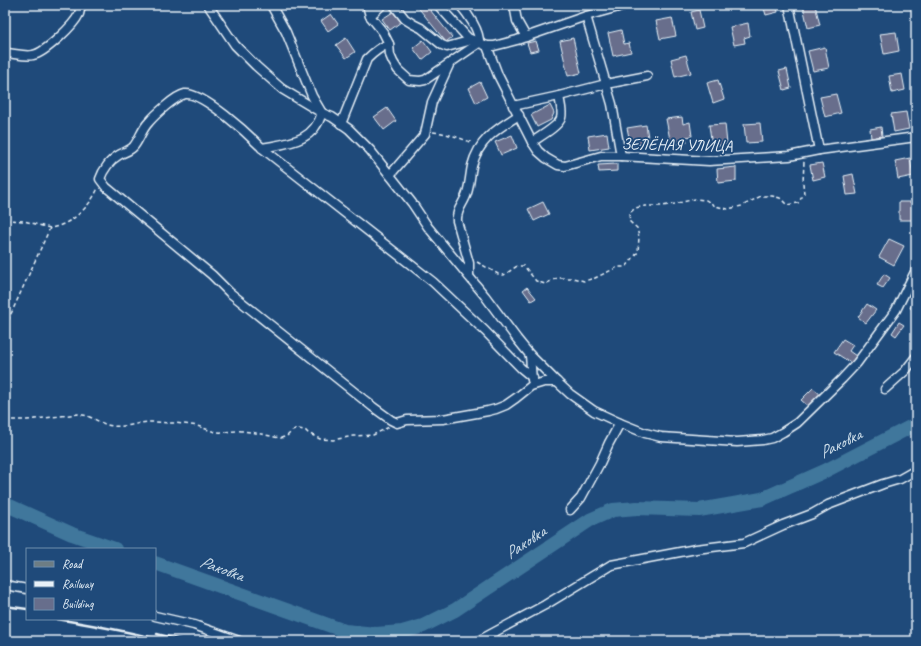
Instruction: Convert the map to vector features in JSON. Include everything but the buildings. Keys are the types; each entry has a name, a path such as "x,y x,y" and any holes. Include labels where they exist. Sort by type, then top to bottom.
{"street":[{"path":"5,53 26,56 35,55 40,52 70,28 79,14 81,5"},
{"path":"208,5 235,45 256,66 282,89 349,129 370,150 412,203 428,227 469,276 517,340 556,382 594,411 645,433 661,437 737,442 768,439 783,432 797,423 842,379 872,344 896,310 916,270"},
{"path":"262,148 291,142 311,133 320,122 322,114 312,96 286,32 271,5"},
{"path":"367,5 370,16 383,32 389,44 390,55 393,62 404,77 409,80 425,80 479,43"},
{"path":"370,16 382,5"},
{"path":"394,5 405,19 421,28 442,45 447,47 479,43 500,45 586,16 626,5"},
{"path":"438,5 464,35 479,43"},
{"path":"460,5 468,14 479,38 479,43 498,74 532,142 558,124 561,119 559,96"},
{"path":"514,5 517,21 526,37"},
{"path":"790,5 819,150"},
{"path":"586,16 612,104 621,156"},
{"path":"342,124 367,59 373,52 389,44"},
{"path":"390,175 425,134 432,102 449,64"},
{"path":"513,106 647,76"},
{"path":"532,382 433,282 262,148 237,125 204,100 186,94 180,96 166,106 149,122 132,148 113,159 106,166 100,179 106,187 212,275 229,292 372,407 397,423 407,420 443,418 488,411 506,404 516,398 532,382 556,382"},
{"path":"469,276 469,263 461,236 457,216 458,210 466,195 472,165 480,146 498,128 519,115"},
{"name":"ЗЕЛЁНАЯ УЛИЦА","path":"532,142 538,151 546,158 558,165 565,166 601,156 709,161 789,156 819,150 916,137"},
{"path":"530,355 532,382"},
{"path":"886,389 905,371 916,357"},
{"path":"570,510 581,498 600,463 608,443 620,423"},
{"path":"478,641 545,605 611,565 696,549 744,543 828,506 883,484 900,479 916,470"},
{"path":"5,585 26,589"},
{"path":"156,616 194,625 239,641"}],"path":[{"path":"425,134 433,132 448,134 480,146"},
{"path":"474,260 498,274 504,275 517,266 524,266 536,281 545,284 557,278 573,278 584,281 595,278 618,267 626,267 638,252 639,237 637,228 630,222 629,214 634,208 645,206 662,206 695,199 706,200 715,206 728,208 742,206 761,196 780,198 787,205 798,203 804,194 803,167 805,153"},
{"path":"5,220 24,221 50,228 64,223 82,212 97,191 100,179"},
{"path":"5,327 50,228"},
{"path":"5,420 27,420 78,414 87,416 105,424 121,427 142,422 176,423 199,426 211,431 243,431 281,438 298,429 305,430 320,439 333,440 353,436 372,435 397,423"}],"waterway":[{"name":"Раковка","path":"156,563 345,631 376,634 402,632 423,626 455,610 590,520 613,510 637,508 699,510 762,499 825,471 916,424"},
{"name":"Раковка","path":"5,504 72,534 112,548"}],"railway":[{"path":"5,606 26,609"},
{"path":"63,620 124,631 164,641"},
{"path":"157,634 184,641"}]}
